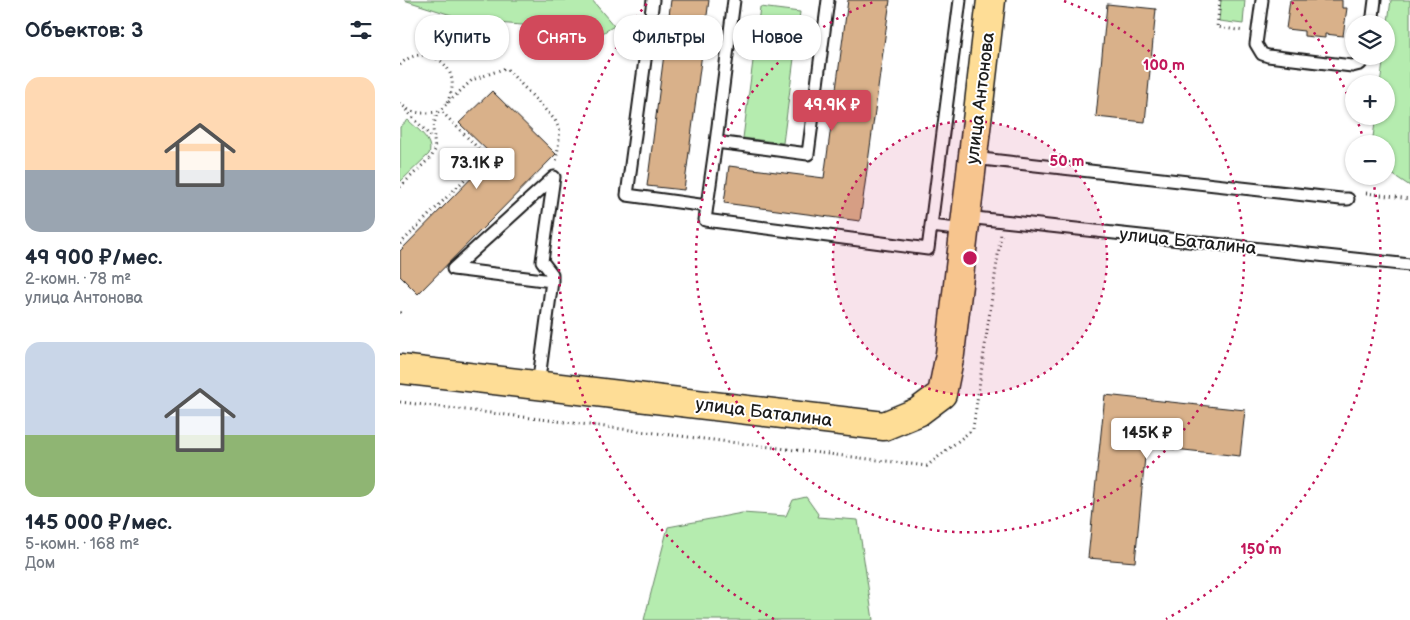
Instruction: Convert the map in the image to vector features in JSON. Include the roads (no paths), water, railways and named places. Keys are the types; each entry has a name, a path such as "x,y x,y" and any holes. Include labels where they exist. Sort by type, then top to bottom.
{"main road":[{"name":"улица Антонова","path":"966,215 992,0"},
{"name":"улица Баталина","path":"400,369 884,426 918,412 942,394 950,354 966,215"}],"lane":[{"path":"653,0 628,195 707,206"},
{"path":"734,0 706,220 928,249 960,0"},
{"path":"716,142 808,154 828,0"},
{"path":"1262,0 1256,44 1262,54 1356,65"},
{"path":"1373,15 1375,0"},
{"path":"973,158 1348,199"},
{"path":"538,386 552,281 552,274 542,262 554,178 453,269 552,281"},
{"path":"931,226 966,215"},
{"name":"улица Баталина","path":"966,215 1410,265"}]}
